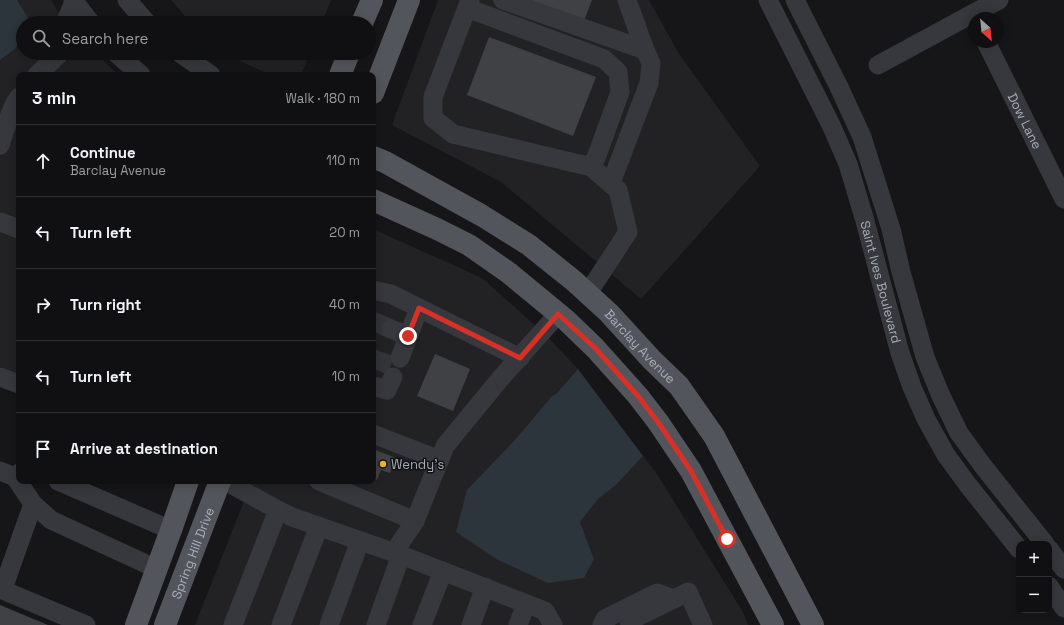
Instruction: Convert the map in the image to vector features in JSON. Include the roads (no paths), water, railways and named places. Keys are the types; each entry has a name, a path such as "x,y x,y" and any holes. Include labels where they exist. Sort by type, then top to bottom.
{"main road":[{"path":"365,16 372,0"},
{"path":"376,85 409,0"},
{"path":"341,72 346,60"},
{"name":"Barclay Avenue","path":"376,158 481,215 529,245 588,294 679,386 714,436 813,625"},
{"path":"376,201 469,245 509,273 558,314 595,348 638,396 658,422 691,471 773,625"},
{"path":"136,625 187,484"},
{"name":"Spring Hill Drive","path":"165,625 219,484"}],"street":[{"path":"127,0 141,16"},
{"path":"503,0 645,50"},
{"path":"611,183 649,83 651,63 627,0"},
{"name":"Saint Ives Boulevard","path":"768,0 832,127 848,164 866,221 900,353 912,388 926,419 946,455 968,486 1016,545"},
{"name":"Saint Ives Boulevard","path":"795,0 839,87 862,137 891,229 926,357 941,396 963,438 983,466 1043,541"},
{"path":"878,65 970,11 999,0"},
{"path":"68,16 73,1"},
{"path":"73,1 85,16"},
{"path":"588,294 628,232 618,190 590,166 583,166 454,134 433,118 433,97 468,4 604,59 618,72 620,92 596,158 590,166"},
{"name":"Dow Lane","path":"989,48 1064,199"},
{"path":"41,72 55,60"},
{"path":"124,60 138,72"},
{"path":"190,60 207,72"},
{"path":"0,145 11,100"},
{"path":"832,127 853,118"},
{"path":"0,222 16,228"},
{"path":"376,291 391,294 520,358"},
{"path":"400,358 400,332 419,308"},
{"path":"376,625 397,553 415,521 445,446 500,379 558,314"},
{"path":"0,377 16,383"},
{"path":"376,387 387,390 393,377"},
{"path":"376,435 440,460"},
{"path":"18,484 33,504 51,520 157,569"},
{"path":"65,484 171,530"},
{"path":"230,484 292,517 397,553 545,611 553,625"},
{"path":"326,484 415,521"},
{"path":"33,504 6,580 0,588 86,625"},
{"path":"233,625 278,510"},
{"path":"281,625 319,526"},
{"path":"329,625 360,541"},
{"path":"1052,553 1064,569"},
{"path":"422,625 443,571"},
{"path":"471,625 484,588"},
{"path":"1052,590 1064,608"},
{"path":"602,625 605,619 657,593 681,595 703,625"},
{"path":"629,621 681,595"},
{"path":"518,625 526,604"}],"tunnel":[{"path":"376,322 391,329"},
{"path":"376,360 396,367"}],"place":[{"name":"Wendy's","path":"383,464"}]}
